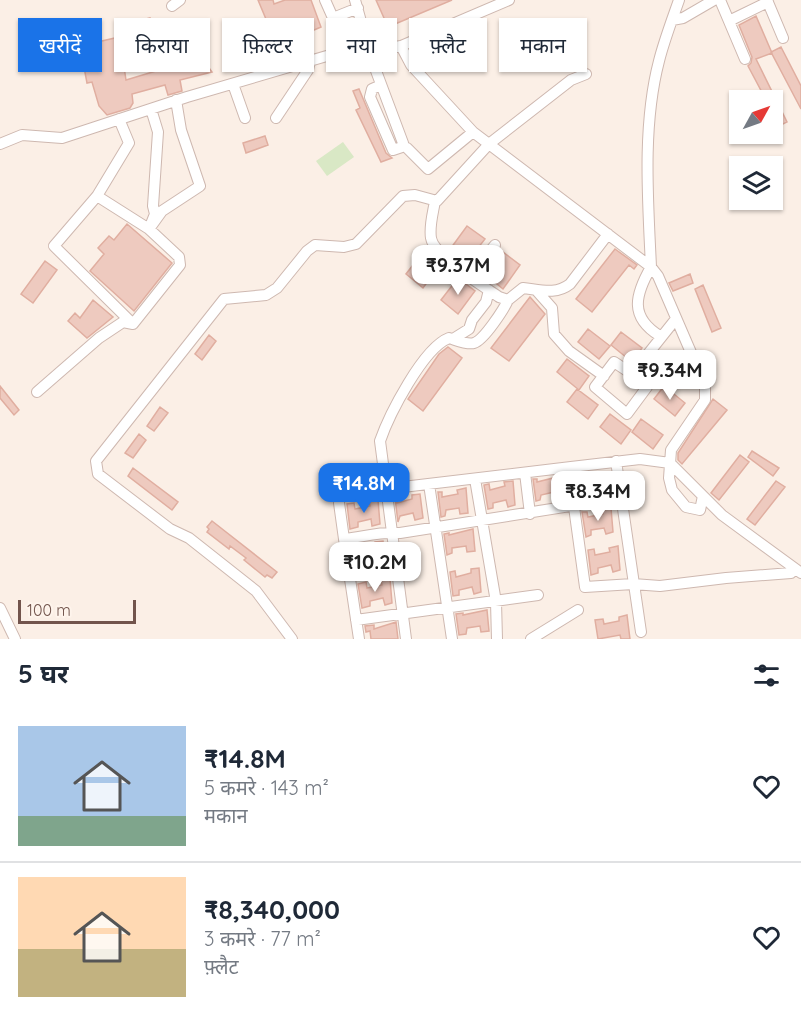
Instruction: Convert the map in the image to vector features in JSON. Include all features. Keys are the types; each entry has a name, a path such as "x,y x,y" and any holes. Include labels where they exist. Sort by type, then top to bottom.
{"street":[{"path":"325,0 333,18 357,4"},
{"path":"397,47 509,0"},
{"path":"660,336 646,327 637,305 640,286 651,267 647,190 652,107 659,62 679,0"},
{"path":"672,20 682,18 714,0"},
{"path":"720,0 745,59"},
{"path":"729,21 768,1 783,38"},
{"path":"401,46 411,64 473,132 651,267 658,276 675,320 705,385 705,400 671,450 669,478 672,490 686,507 700,510 707,500"},
{"path":"0,144 22,135 62,138 176,100 273,72"},
{"path":"276,118 307,72"},
{"path":"377,72 403,143 402,147 393,150 370,97 372,89 381,85"},
{"path":"508,300 499,297 438,252 431,240 431,221 435,201 451,187 489,144 571,80 586,74"},
{"path":"233,84 245,118"},
{"path":"149,230 162,211 200,186 181,130 176,100"},
{"path":"149,230 155,214 153,206 158,132 151,109"},
{"path":"119,119 129,142 97,196 54,246 133,324"},
{"path":"407,148 428,168 473,132"},
{"path":"292,639 256,591 189,538 170,529 98,474 96,461 224,299 266,295 277,288 307,251 315,245 344,247 356,244 403,195 415,195 435,201"},
{"path":"97,196 149,230 179,257 180,265 133,324"},
{"path":"453,339 467,343 479,339 504,309 508,300 523,288 555,291 570,284 608,234"},
{"path":"470,275 495,245"},
{"path":"406,639 380,441 401,394 442,341 453,339 469,329 472,320 486,302 489,290"},
{"path":"536,290 552,308 554,334 569,351 604,376"},
{"path":"632,374 675,320"},
{"path":"37,392 99,338 123,322 133,324"},
{"path":"614,362 632,374 647,387 627,414 595,387 614,362"},
{"path":"386,489 616,461 640,459 670,464 707,500 796,573"},
{"path":"616,461 640,632"},
{"path":"572,467 574,507 585,587 633,584 660,586 796,573"},
{"path":"525,473 530,514"},
{"path":"475,479 496,602 497,639"},
{"path":"429,484 452,639"},
{"path":"344,538 530,514 621,498"},
{"path":"339,503 359,639"},
{"path":"356,620 538,595"},
{"path":"0,608 15,639"},
{"path":"531,639 578,610"}],"green space":[{"path":"343,142 354,157 327,176 316,161"}],"building":[{"path":"258,0 273,0 274,4 285,0 311,0 321,27 314,30 314,18 266,18"},
{"path":"376,0 452,0 397,23 397,18 384,18"},
{"path":"756,16 772,53 756,59 771,90 761,90 748,66 752,57 739,25"},
{"path":"114,38 114,72 125,72 126,80 153,72 210,72 210,69 212,72 180,80 182,91 168,95 165,85 132,94 133,103 130,108 107,115 99,106 92,82 87,83 85,72 102,72 102,41"},
{"path":"781,47 801,86 801,109 771,52"},
{"path":"359,89 386,153 392,158 381,162 356,110 360,108 353,91"},
{"path":"265,136 268,145 246,153 243,143"},
{"path":"127,224 172,263 134,311 90,271 104,254 98,248 109,236 114,240"},
{"path":"467,226 485,239 467,262 451,248"},
{"path":"615,249 637,265 634,269 629,265 592,312 576,299"},
{"path":"423,252 440,265 423,288 406,274"},
{"path":"503,252 520,265 503,289 486,275"},
{"path":"45,261 57,270 33,303 21,294"},
{"path":"690,274 693,283 673,291 669,283"},
{"path":"458,278 475,291 458,314 441,300"},
{"path":"703,285 721,328 712,332 695,289"},
{"path":"530,297 545,314 509,361 491,348"},
{"path":"93,300 113,317 87,338 68,321 75,313 80,318"},
{"path":"588,329 610,346 599,359 578,342"},
{"path":"621,332 642,348 632,362 611,345"},
{"path":"209,335 216,341 202,360 195,354"},
{"path":"448,347 462,358 423,411 408,399 439,354"},
{"path":"654,358 675,373 665,387 644,371"},
{"path":"567,359 589,376 579,390 557,372"},
{"path":"0,386 19,410 14,415 0,398"},
{"path":"664,386 685,403 675,416 654,399"},
{"path":"577,389 598,405 588,419 567,402"},
{"path":"713,399 727,410 682,464 678,460 678,453"},
{"path":"160,407 168,413 154,431 147,426"},
{"path":"610,414 631,430 621,444 600,427"},
{"path":"641,419 663,435 653,449 632,432"},
{"path":"139,434 146,440 133,458 125,453"},
{"path":"752,451 779,468 773,476 748,457"},
{"path":"740,455 749,462 719,500 711,493"},
{"path":"133,468 178,502 172,510 128,476"},
{"path":"561,476 563,497 555,499 554,492 541,495 540,500 536,501 533,479 537,479 537,482"},
{"path":"513,481 515,505 508,507 506,500 493,503 493,508 488,509 484,485 489,484 490,490 505,486 504,482"},
{"path":"776,481 785,487 755,525 747,519"},
{"path":"466,488 468,513 460,514 459,508 446,510 445,516 441,517 438,492 442,492 442,497 458,494 457,490"},
{"path":"420,494 423,518 415,520 413,513 400,516 398,522 395,498 397,503 412,499 412,495"},
{"path":"378,500 380,524 372,526 371,519 358,522 358,527 350,529 347,504 354,503 355,509 370,506 369,501"},
{"path":"611,508 613,532 606,534 604,528 591,530 591,535 586,537 582,512 587,512 588,517 603,514 602,510"},
{"path":"212,521 277,572 272,578 267,575 265,577 244,560 246,558 230,546 229,549 207,532 209,529 207,527"},
{"path":"473,529 475,551 467,552 466,546 452,548 452,553 447,555 444,534 449,533 449,535"},
{"path":"383,541 386,565 378,566 377,560 363,562 363,568 356,569 353,545 360,544 360,550 375,546 375,542"},
{"path":"618,546 620,570 613,572 611,565 598,568 598,573 591,575 588,550 594,549 595,555 610,552 609,548"},
{"path":"479,568 481,592 474,594 472,587 459,590 459,595 453,596 450,572 455,571 456,577 471,573 471,569"},
{"path":"390,579 392,603 385,605 383,598 370,601 370,606 362,608 358,584 366,582 367,588 382,585 381,580"},
{"path":"487,610 489,631 481,632 480,626 467,628 466,634 459,635 456,614 463,613 463,615"},
{"path":"627,615 630,639 621,639 620,635 598,639 595,620 603,619 604,624 619,621 619,617"},
{"path":"396,622 398,639 371,639 370,631 366,632 365,626 374,625 374,629"}]}
